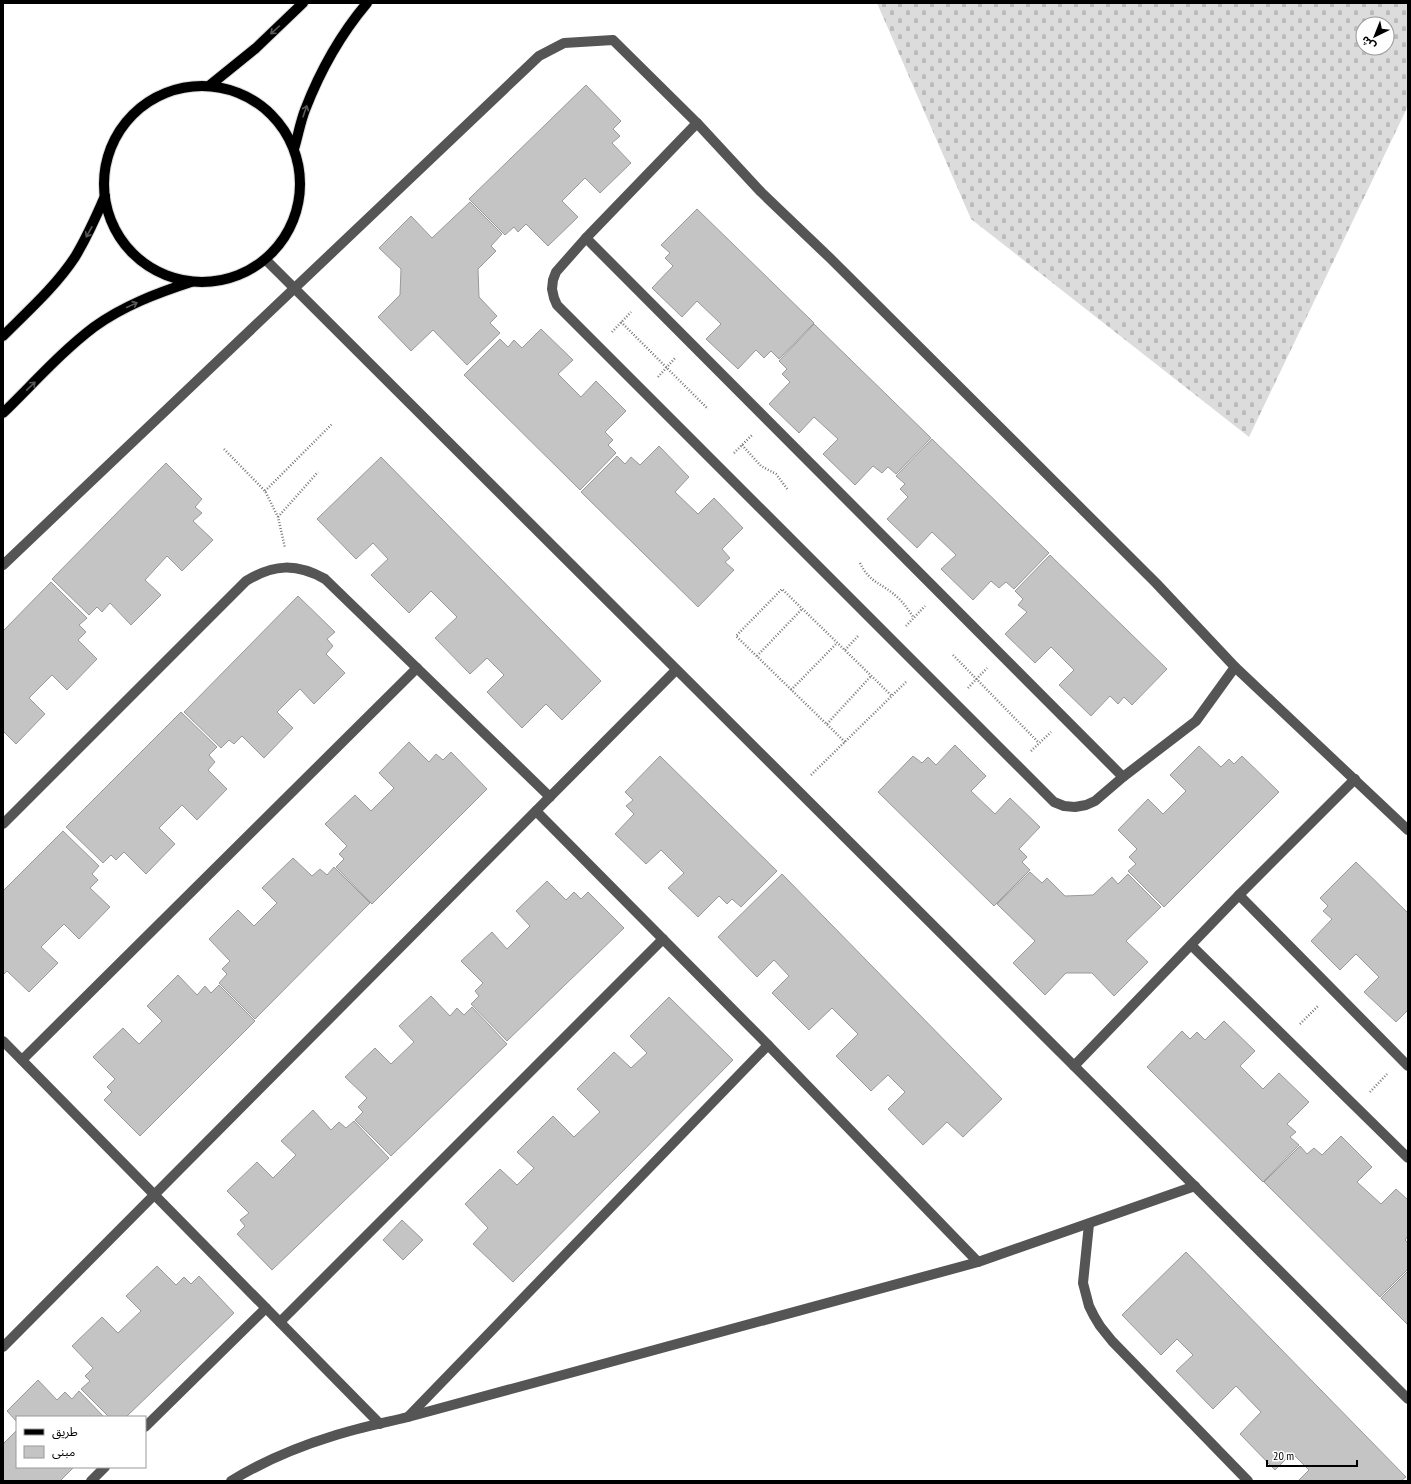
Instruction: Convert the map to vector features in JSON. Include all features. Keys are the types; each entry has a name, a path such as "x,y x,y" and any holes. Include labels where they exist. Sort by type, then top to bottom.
{"main road":[{"path":"209,86 256,48 302,3"},
{"path":"294,149 304,112 319,76 338,42 367,3"},
{"path":"192,86 209,86 236,92 260,105 281,125 294,149 299,166 299,200 295,217 288,233 266,260 253,269 238,276 213,282 191,282 173,278 156,271 140,261 116,232 109,214 105,196 104,179 108,156 120,130 130,117 158,96 192,86"},
{"path":"3,336 53,285 74,258 91,228 105,196"},
{"path":"3,413 68,350 95,327 125,308 158,293 191,282"}],"street":[{"path":"3,564 538,56 564,43 613,40 697,123 761,192 830,258 1156,583 1235,667 1408,830"},
{"path":"697,123 586,238 556,272 553,280 552,289 557,305 643,392 1054,802 1064,806 1074,807 1086,805 1095,801 1123,777 1196,721 1235,667"},
{"path":"586,238 1123,777"},
{"path":"266,260 1408,1399"},
{"path":"3,824 246,581 270,569 289,567 312,572 325,579 550,797"},
{"path":"22,1060 417,668"},
{"path":"3,1347 676,670"},
{"path":"1074,1066 1190,945 1355,779"},
{"path":"536,811 768,1045 978,1262"},
{"path":"1240,895 1405,1062"},
{"path":"280,1322 663,939"},
{"path":"1190,945 1408,1158"},
{"path":"3,1041 380,1424"},
{"path":"408,1417 768,1045"},
{"path":"231,1481 244,1473 288,1452 333,1436 978,1262 1195,1186"},
{"path":"1089,1224 1083,1283 1089,1306 1100,1326 1112,1341 1248,1481"},
{"path":"146,1426 266,1308"},
{"path":"91,1481 104,1468"}],"path":[{"path":"598,346 646,297"},
{"path":"621,322 708,408"},
{"path":"643,392 690,342"},
{"path":"720,468 767,419"},
{"path":"265,491 332,424"},
{"path":"742,445 761,466 776,474 788,490"},
{"path":"224,450 265,491 278,517 289,567"},
{"path":"278,517 318,472"},
{"path":"860,563 867,575 898,598 914,618"},
{"path":"845,742 736,636 782,589 892,696"},
{"path":"892,641 939,592"},
{"path":"756,656 802,609"},
{"path":"791,690 838,643"},
{"path":"954,703 1001,654"},
{"path":"953,655 1039,743"},
{"path":"797,789 920,668"},
{"path":"827,724 871,676"},
{"path":"1017,766 1065,718"},
{"path":"1285,1039 1333,990"},
{"path":"1356,1107 1405,1062"}],"green space":[{"path":"877,3 1408,3 1408,106 1249,437 971,219"}],"building":[{"path":"586,85 621,121 613,129 620,136 612,143 631,163 600,193 585,178 562,201 578,217 548,246 526,224 518,232 514,227 505,235 469,199"},
{"path":"470,202 502,234 491,246 496,251 478,269 479,297 497,316 490,323 500,333 467,365 433,330 411,351 378,317 400,295 401,269 379,248 411,216 432,238"},
{"path":"697,209 814,323 779,359 771,351 764,358 756,350 738,369 706,339 721,324 697,301 682,317 652,288 673,266 665,258 670,253 661,245"},
{"path":"814,324 931,438 896,474 888,467 882,473 873,466 855,485 823,454 838,439 814,417 799,433 769,404 790,382 782,374 787,369 779,361"},
{"path":"541,329 573,360 558,374 581,397 596,381 626,411 605,432 613,440 608,445 616,453 580,490 464,375 500,339 508,347 514,340 522,348"},
{"path":"932,439 1049,553 1014,589 1006,582 999,588 991,581 973,600 941,569 956,555 932,532 917,548 887,519 908,497 900,489 905,484 896,476"},
{"path":"659,446 689,477 675,492 698,514 714,498 743,528 722,549 730,558 725,562 734,570 698,607 581,492 617,456 625,464 631,457 640,465"},
{"path":"381,457 601,681 562,720 546,704 522,728 487,692 504,675 487,658 470,674 435,638 457,617 431,591 409,613 371,575 388,559 373,543 356,559 317,519"},
{"path":"166,463 202,499 195,507 202,513 193,521 213,540 182,571 167,556 145,580 161,595 131,625 110,603 102,612 97,607 89,615 52,579"},
{"path":"1050,555 1167,669 1132,705 1124,697 1118,704 1110,696 1091,716 1059,685 1074,670 1051,647 1035,663 1005,634 1027,612 1018,605 1023,599 1015,591"},
{"path":"51,582 87,618 79,625 86,632 78,640 97,659 67,690 52,675 29,698 45,714 16,744 3,731 3,631"},
{"path":"298,596 335,632 327,639 333,646 326,654 345,673 314,704 300,689 277,712 293,728 264,758 242,736 234,744 229,740 221,748 184,712"},
{"path":"181,712 217,747 209,755 215,762 208,770 227,789 197,820 182,805 159,828 175,844 146,874 124,852 116,860 111,855 103,863 66,827"},
{"path":"409,742 429,762 436,754 443,760 451,752 487,789 372,904 336,867 344,859 339,854 347,846 325,824 355,795 371,811 394,788 379,773"},
{"path":"955,745 986,776 971,791 995,814 1010,798 1040,827 1019,849 1027,857 1022,862 1030,870 994,906 878,792 913,756 922,763 928,757 936,765"},
{"path":"1199,746 1221,767 1229,759 1234,764 1242,756 1279,792 1164,907 1128,871 1136,864 1129,857 1137,849 1118,830 1148,799 1163,814 1186,791 1170,775"},
{"path":"660,756 777,871 741,907 732,899 727,904 719,896 698,917 668,888 684,873 661,850 646,864 615,834 634,814 626,806 633,800 625,792"},
{"path":"63,831 99,866 92,874 98,880 90,888 110,907 79,939 64,924 41,947 58,963 29,992 7,971 3,975 3,891"},
{"path":"293,858 312,876 320,869 327,875 334,867 370,903 255,1019 219,983 227,974 222,969 230,961 209,939 238,910 254,926 277,903 262,888"},
{"path":"1356,862 1408,913 1408,1010 1396,1022 1364,992 1379,977 1356,954 1340,970 1311,941 1332,919 1323,911 1328,906 1320,898"},
{"path":"1030,872 1042,883 1047,878 1065,896 1093,895 1112,877 1118,884 1128,874 1161,907 1126,941 1148,962 1114,996 1092,973 1066,973 1045,995 1013,963 1035,941 997,904"},
{"path":"782,874 1002,1099 963,1137 947,1122 923,1145 888,1109 905,1092 888,1075 871,1091 836,1056 858,1034 832,1008 809,1030 772,993 789,976 774,960 757,977 718,937"},
{"path":"547,881 566,900 574,892 581,899 588,892 624,928 507,1041 471,1004 479,996 475,991 483,983 461,961 492,932 507,949 530,926 516,911"},
{"path":"178,975 197,995 205,986 211,993 219,985 255,1021 140,1136 104,1100 112,1092 107,1087 115,1079 93,1057 123,1028 139,1044 162,1021 147,1006"},
{"path":"431,996 450,1016 457,1008 464,1015 472,1007 507,1044 391,1156 355,1120 363,1112 358,1107 367,1098 345,1077 375,1048 391,1064 414,1042 399,1026"},
{"path":"669,997 733,1060 513,1282 473,1244 488,1228 465,1204 500,1169 517,1185 534,1168 517,1152 553,1116 574,1137 600,1112 577,1089 614,1052 631,1068 647,1053 630,1036"},
{"path":"1224,1021 1255,1051 1240,1066 1263,1089 1279,1073 1309,1102 1287,1124 1296,1132 1290,1137 1299,1145 1263,1182 1147,1067 1182,1031 1190,1039 1197,1032 1205,1040"},
{"path":"313,1110 331,1130 339,1122 346,1128 354,1121 389,1158 272,1270 237,1234 245,1226 240,1220 249,1213 227,1191 257,1162 273,1178 296,1155 281,1141"},
{"path":"1341,1136 1372,1167 1357,1182 1381,1204 1396,1189 1408,1200 1408,1236 1405,1240 1408,1243 1408,1269 1380,1297 1264,1182 1300,1146 1307,1154 1314,1148 1322,1155"},
{"path":"402,1220 423,1240 403,1260 383,1240"},
{"path":"1186,1252 1406,1477 1401,1481 1298,1481 1309,1470 1292,1453 1275,1470 1240,1434 1261,1412 1236,1386 1213,1409 1176,1371 1193,1355 1177,1339 1161,1355 1122,1315"},
{"path":"157,1266 176,1285 184,1277 191,1284 199,1276 234,1313 127,1416 108,1416 81,1389 90,1381 85,1376 93,1368 72,1346 102,1317 118,1333 141,1311 126,1296"},
{"path":"1408,1271 1408,1325 1381,1298"},
{"path":"38,1380 57,1400 65,1392 72,1399 79,1391 103,1416 16,1416 16,1421 7,1411"},
{"path":"16,1431 16,1468 73,1468 60,1481 3,1481 3,1444"}]}
